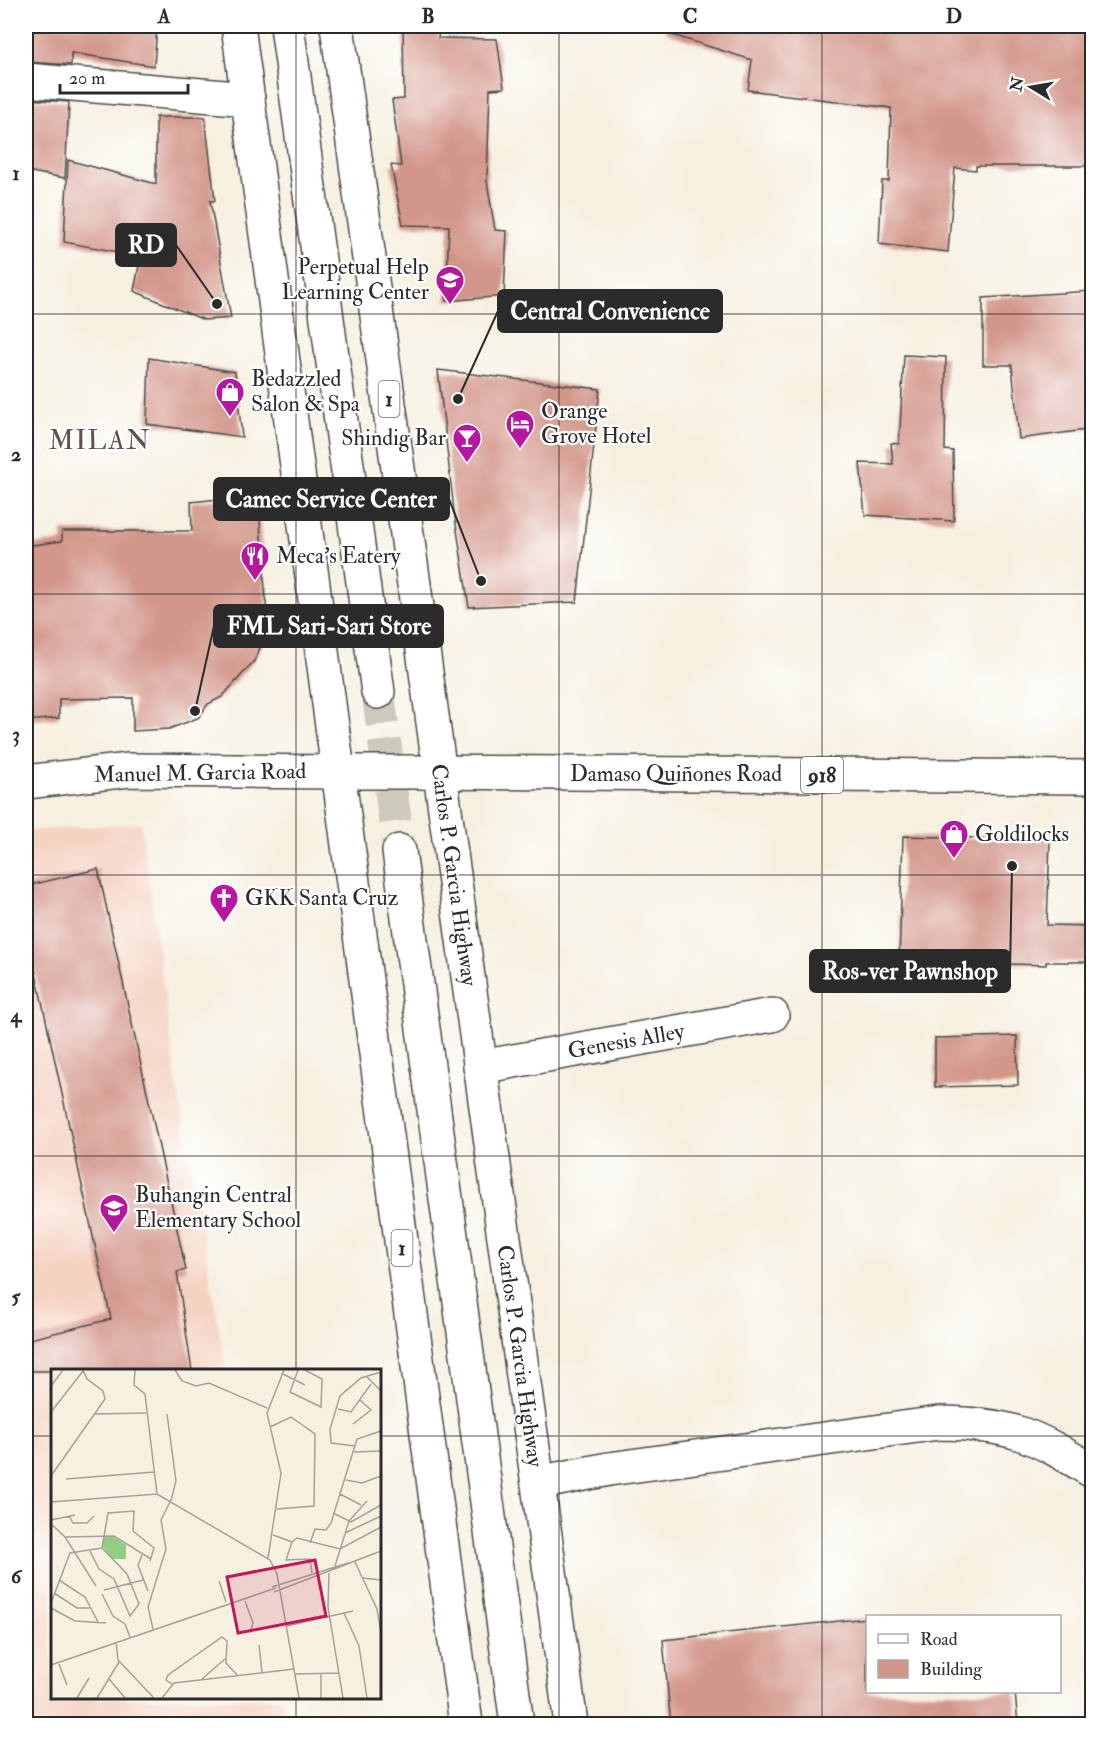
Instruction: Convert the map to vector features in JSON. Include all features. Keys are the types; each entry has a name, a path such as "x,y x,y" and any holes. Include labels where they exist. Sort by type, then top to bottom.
{"main road":[{"name":"1","path":"238,26 348,772 466,1725"},
{"path":"287,26 378,692"},
{"name":"Carlos P. Garcia Highway","path":"337,26 431,772 480,1067 571,1725"},
{"path":"26,80 248,99"},
{"name":"Manuel M. Garcia Road","path":"26,782 129,770 348,772"},
{"name":"918","path":"348,772 431,772"},
{"name":"Damaso Quiñones Road","path":"431,772 1092,777"},
{"path":"399,851 517,1725"},
{"name":"Genesis Alley","path":"480,1067 772,1015"},
{"path":"538,1483 609,1469 939,1423 984,1424 1021,1431 1092,1471"}],"shaded area":[{"name":"Buhangin Central Elementary School","path":"141,823 179,1098 226,1369 51,1369 51,1699 281,1699 286,1724 26,1724 26,831"}],"building":[{"path":"26,26 157,26 154,66 71,53 71,65 26,62"},
{"path":"403,26 439,26 438,38 497,39 504,88 490,89 487,181 495,230 507,231 504,296 446,301 449,226 403,225 391,165 401,166 392,100 404,99"},
{"path":"667,26 1092,26 1092,166 976,166 976,170 955,168 948,252 879,244 882,181 889,181 891,108 748,90 752,60 666,33"},
{"path":"26,99 69,102 65,178 26,171"},
{"path":"156,117 205,117 215,201 210,201 231,318 204,320 134,291 141,256 64,242 68,160 156,184"},
{"path":"1092,291 1092,429 1019,439 1012,365 983,365 983,298"},
{"path":"904,355 946,357 945,450 953,451 954,521 865,515 860,463 893,464 891,443 899,444"},
{"path":"149,358 235,372 242,437 147,424"},
{"name":"Orange Grove Hotel","path":"438,370 600,389 577,602 469,607 454,511"},
{"path":"258,495 268,631 254,661 222,697 208,704 198,718 169,729 133,731 133,698 59,699 59,718 26,721 26,546 62,541 62,531 192,531 191,502"},
{"path":"903,836 1050,840 1047,925 1092,926 1092,962 1046,962 1046,965 899,961"},
{"path":"98,869 186,1270 177,1272 192,1369 26,1371 26,1340 111,1319 26,928 26,886"},
{"path":"1017,1036 1018,1085 935,1087 935,1038"},
{"path":"866,1618 866,1693 1015,1693 1018,1725 671,1725 663,1640"}],"tunnel":[{"path":"378,692 399,851"}],"place":[{"name":"RD","path":"217,304"},
{"name":"Perpetual Help Learning Center","path":"450,306"},
{"name":"Central Convenience","path":"458,399"},
{"name":"Bedazzled Salon & Spa","path":"230,418"},
{"name":"Orange Grove Hotel","path":"520,450"},
{"name":"Shindig Bar","path":"467,464"},
{"name":"Camec Service Center","path":"481,581"},
{"name":"Meca's Eatery","path":"255,582"},
{"name":"FML Sari-Sari Store","path":"195,711"},
{"name":"Goldilocks","path":"954,860"},
{"name":"Ros-ver Pawnshop","path":"1012,866"},
{"name":"GKK Santa Cruz","path":"224,924"},
{"name":"Buhangin Central Elementary School","path":"114,1234"}],"district":[{"name":"MILAN","path":"100,441"}]}
